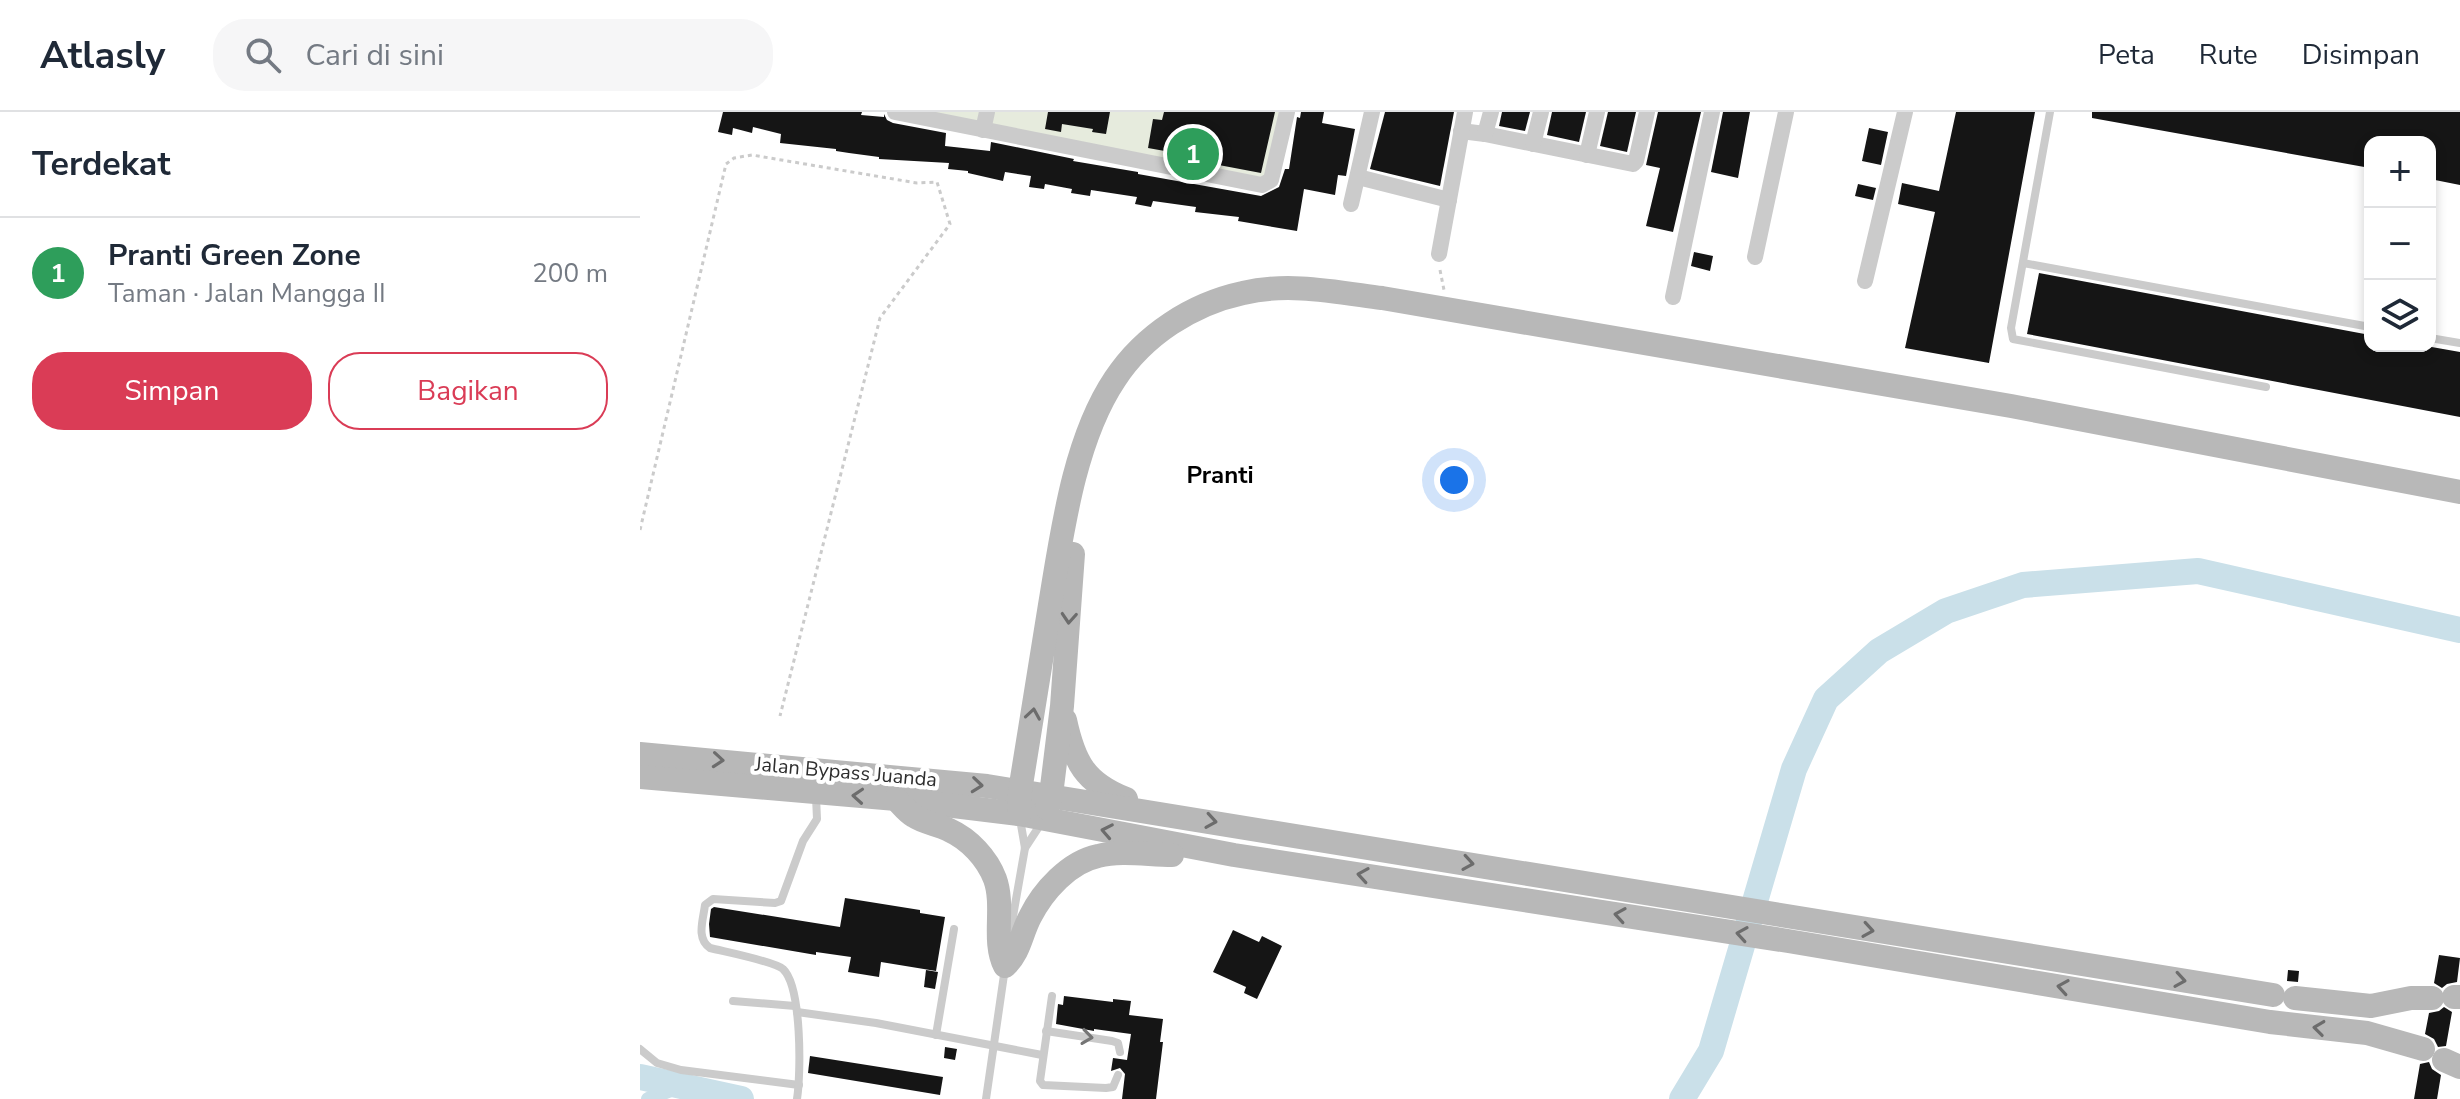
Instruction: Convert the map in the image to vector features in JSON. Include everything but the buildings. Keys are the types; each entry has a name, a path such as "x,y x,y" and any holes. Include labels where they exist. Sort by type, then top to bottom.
{"main road":[{"path":"1020,802 1059,553 1083,446 1115,379 1142,347 1178,318 1244,292 1281,288 1330,291 1447,309 2011,406 2460,492"},
{"path":"1048,807 1062,706 1073,553 1068,512"},
{"path":"1062,706 1076,760 1086,775 1099,787 1170,814"},
{"name":"Jalan Bypass Juanda","path":"640,754 937,780 1048,807"},
{"name":"Jalan Bypass Juanda","path":"640,777 896,799 1020,802"},
{"path":"896,799 914,817 962,837 990,868 999,892 1000,950 1005,966"},
{"path":"1048,807 1170,814 1702,901 1789,929 2270,1022 2367,1033 2442,1059"},
{"path":"1048,807 1234,855 1697,927 1789,929 2284,997 2371,1006 2411,998 2449,997"},
{"path":"1005,966 1016,953 1039,902 1061,876 1081,862 1114,854 1234,855"},
{"path":"2367,1033 2371,1006"}],"street":[{"path":"895,112 1262,185 1271,180 1287,112"},
{"path":"983,130 987,112"},
{"path":"1351,204 1372,112"},
{"path":"1439,254 1465,112"},
{"path":"1485,134 1491,112"},
{"path":"1533,144 1541,112"},
{"path":"1587,155 1597,112"},
{"path":"1461,131 1634,163 1647,112"},
{"path":"1673,297 1712,112"},
{"path":"1755,257 1786,112"},
{"path":"1865,281 1905,112"},
{"path":"1358,177 1449,200"}],"lane":[{"path":"2050,112 2011,336 2016,341 2266,387"},
{"path":"2023,263 2364,326"},
{"path":"2436,339 2460,343"},
{"path":"640,1049 657,1063 681,1070 798,1092 796,1009 784,970 710,948 704,944 702,931 705,905 713,899 781,901 803,841 817,819 816,793"},
{"path":"986,1099 1025,848 1020,802"},
{"path":"1025,848 1048,807"},
{"path":"936,1035 954,929"},
{"path":"1052,996 1042,1055 1040,1081 1043,1085 1106,1088 1113,1087 1118,1075"},
{"path":"733,1001 796,1009 1042,1055"},
{"path":"1046,1031 1112,1041 1118,1043 1120,1052"}],"path":[{"path":"640,530 726,164 734,158 752,155 917,183 937,182 950,224 880,318 780,716"},
{"path":"1439,254 1447,309"}],"shaded area":[{"path":"900,112 1287,112 1271,179"}],"waterway":[{"path":"1682,1099 1711,1051 1794,769 1826,699 1879,651 1946,611 2023,585 2198,571 2460,630"},
{"path":"640,1077 741,1099"},
{"path":"648,1099 681,1086"}],"place":[{"name":"Pranti Green Zone","path":"1193,154"}],"district":[{"name":"Pranti","path":"1220,475"}]}
